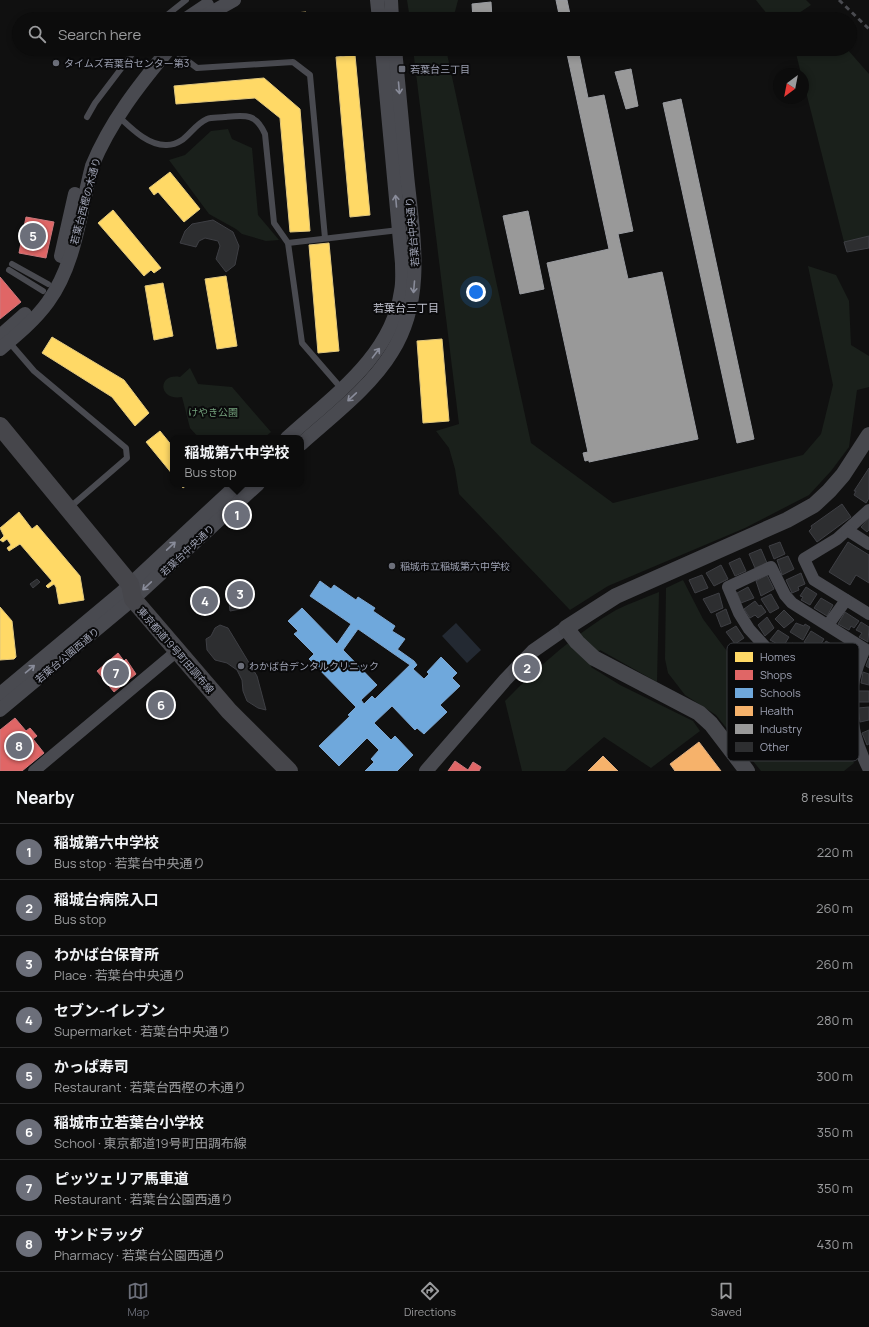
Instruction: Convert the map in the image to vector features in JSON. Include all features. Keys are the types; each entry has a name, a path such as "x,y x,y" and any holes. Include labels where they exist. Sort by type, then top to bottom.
{"main road":[{"name":"東京都道19号町田調布線","path":"0,426 68,509 128,592"},
{"path":"727,746 699,713 594,658 577,642 566,628 616,596 788,520 814,505 844,475 869,435"},
{"name":"東京都道19号町田調布線","path":"0,444 229,711 289,771"},
{"path":"739,761 747,771"}],"street":[{"path":"197,12 216,0"},
{"path":"213,12 234,0"},
{"path":"377,0 378,12"},
{"path":"391,0 392,12"},
{"name":"若葉台西樫の木通り","path":"3,342 46,288 61,256 79,179 90,149 110,113 152,56"},
{"name":"若葉台西樫の木通り","path":"3,342 36,316 58,285 66,268 75,238 92,166 118,116 165,56"},
{"name":"若葉台中央通り","path":"290,435 367,364 381,346 391,328 402,290 399,230 383,56"},
{"name":"若葉台中央通り","path":"304,441 364,387 385,363 402,334 413,301 416,263 396,56"},
{"name":"若葉台中央通り","path":"128,592 235,487"},
{"name":"若葉台中央通り","path":"128,592 254,487"},
{"path":"869,510 847,530 804,559 814,580 869,614"},
{"path":"847,530 869,544"},
{"path":"762,643 749,629 739,613 728,587 771,567 785,595 792,603 856,643"},
{"name":"若葉台公園西通り","path":"0,710 5,692 128,592"},
{"path":"828,625 846,600"},
{"path":"426,771 533,651 566,628"},
{"path":"859,645 865,649 859,665"},
{"path":"34,771 177,651"},
{"path":"859,745 869,770"}],"lane":[{"path":"171,12 186,0"},
{"path":"88,116 95,103 131,56"},
{"path":"181,56 197,68 293,62 310,75 325,238"},
{"path":"118,116 150,141 159,145 168,145 182,140 207,119 246,115 253,119 262,128 265,134 274,223 288,243 302,343 341,388"},
{"path":"288,243 399,230"},
{"path":"12,264 46,288"},
{"path":"9,270 46,288"},
{"path":"3,342 34,371 126,448 127,458 68,509"}],"green space":[{"path":"407,0 458,0 455,12 409,12"},
{"path":"756,0 806,0 811,5 800,12 765,12"},
{"path":"414,56 448,56 531,443 613,503 803,455 821,434 833,385 808,266 836,275 849,301 851,345 869,356 869,387 857,390 849,447 831,471 809,495 745,528 608,586 570,610 459,494 455,469 449,448 436,431 459,424"},
{"path":"797,56 853,56 869,74 869,236 844,242 809,104 809,68 800,68"},
{"path":"228,129 232,139 252,148 258,215 279,240 266,241 242,234 209,214 169,160 185,155 211,131"},
{"name":"けやき公園","path":"190,368 198,384 232,387 271,432 268,435 196,435 190,428 182,397 168,395 163,387 167,379 172,377 180,377"},
{"path":"683,580 703,619 727,651 727,729 716,715 685,695 668,673 665,659 666,588"},
{"path":"659,592 657,682 600,650 591,667 620,685 693,721 700,731 651,768 604,737 565,771 522,771 505,701 530,676 572,640 601,619 616,610"},
{"path":"753,761 853,761 854,763 844,771 761,771"}],"shaded area":[{"path":"456,623 481,650 467,663 442,636"}],"building: Homes":[{"path":"355,56 370,215 350,217 336,57"},
{"path":"264,78 300,109 310,231 290,232 280,118 255,98 176,104 174,86"},
{"path":"170,172 200,209 184,222 158,192 154,195 149,188"},
{"path":"113,210 161,268 154,273 151,270 144,276 98,223"},
{"path":"329,243 339,351 318,353 309,245"},
{"path":"226,276 237,346 217,349 205,279"},
{"path":"163,283 173,336 154,340 145,286"},
{"path":"52,337 124,380 149,413 135,426 112,397 42,353"},
{"path":"442,339 449,421 423,423 417,341"},
{"path":"160,431 170,443 170,471 146,442"},
{"path":"19,512 32,529 37,525 80,576 84,600 59,604 56,587 54,584 48,588 46,586 52,581 20,544 9,551 7,548 11,545 7,539 3,542 0,540 4,536 0,528"},
{"path":"0,607 12,621 16,657 14,659 0,660"}],"building: Shops":[{"path":"26,217 54,222 46,258 19,253"},
{"path":"0,277 21,302 0,319"},
{"path":"205,586 220,602 206,615 191,599"},
{"path":"118,653 124,661 126,659 136,674 114,692 97,671"},
{"path":"15,718 26,731 30,728 37,736 33,739 44,753 22,771 0,771 0,730"},
{"path":"455,761 468,770 473,762 481,767 479,771 448,771"}],"building: Schools":[{"path":"320,581 331,589 334,585 356,600 358,597 375,608 373,611 395,626 392,631 405,639 394,654 358,629 343,650 377,685 361,700 364,704 372,696 375,699 414,661 417,665 413,669 424,679 429,674 427,672 441,657 457,673 452,678 460,686 440,705 447,712 424,734 417,728 415,730 392,706 374,723 391,740 395,736 413,755 397,771 365,771 374,762 371,759 379,750 367,738 339,766 319,746 350,716 348,715 356,707 309,659 314,654 294,634 298,631 288,621 302,608 337,644 351,624 310,596"},
{"path":"397,649 414,661 410,665 394,654"}],"building: Health":[{"path":"699,742 721,771 675,771 670,764"},
{"path":"603,756 618,771 588,771"}],"building: Industry":[{"path":"556,0 567,0 570,12 559,12"},
{"path":"491,2 492,12 473,12 472,4"},
{"path":"568,56 579,56 588,98 604,95 633,231 618,234 628,279 662,272 698,439 589,462 589,460 585,461 583,453 588,452 547,263 609,249"},
{"path":"631,69 638,106 626,109 615,72"},
{"path":"681,99 754,439 737,443 663,103"},
{"path":"528,211 544,289 520,294 503,216"}],"building: Other":[{"path":"213,220 233,232 239,246 235,265 226,272 216,259 220,246 218,241 205,238 199,241 196,247 180,243 185,231 192,224"},
{"path":"869,236 869,248 847,252 844,242"},
{"path":"869,468 869,498 866,503 854,495 856,491 854,491"},
{"path":"842,504 851,517 817,542 809,531 812,528 811,526"},
{"path":"869,518 869,530 867,532 861,527"},
{"path":"780,542 785,554 774,559 769,546"},
{"path":"848,542 869,555 869,583 856,575 850,585 829,572"},
{"path":"761,549 767,563 755,568 749,554"},
{"path":"788,556 794,569 782,575 777,560"},
{"path":"740,558 746,571 735,576 729,563"},
{"path":"721,565 728,579 714,586 706,573"},
{"path":"801,573 805,584 798,587 799,590 792,593 786,580"},
{"path":"702,575 708,588 695,593 689,580"},
{"path":"767,575 774,589 761,596 756,581"},
{"path":"37,579 40,582 33,588 30,584"},
{"path":"243,587 246,608 230,611 229,602 237,600 236,588"},
{"path":"748,587 754,598 741,603 737,593"},
{"path":"806,587 817,594 810,605 801,600 803,597 800,596"},
{"path":"719,593 723,608 711,613 703,599"},
{"path":"771,594 779,608 770,613 761,599"},
{"path":"821,598 833,605 827,616 814,608"},
{"path":"755,601 759,606 761,605 766,612 758,618 755,615 750,618 744,609"},
{"path":"726,609 731,623 721,627 716,614"},
{"path":"784,610 794,620 784,628 775,619"},
{"path":"845,612 859,621 854,628 851,626 849,630 838,624"},
{"path":"767,617 774,628 765,636 758,625"},
{"path":"861,622 869,627 868,642 859,637 862,633 856,630"},
{"path":"796,623 804,626 805,624 810,627 803,640 790,632"},
{"name":"わかば台デンタルクリニック","path":"220,625 228,628 257,676 266,710 258,708 247,701 243,691 242,680 237,670 227,663 215,660 207,650 206,639 211,636 215,628"},
{"path":"736,626 744,638 734,643 726,632"},
{"path":"778,630 789,637 785,643 776,643 770,640"},
{"path":"811,631 824,639 821,643 804,642"},
{"path":"869,658 869,668 866,666"},
{"path":"863,672 869,674 869,685 861,683"},
{"path":"859,691 869,691 869,702 859,702"},
{"path":"869,707 869,720 860,722 859,708"},
{"path":"869,730 869,744 867,745 862,733"}],"railway":[{"path":"839,0 851,12"},
{"path":"857,17 869,29"}],"place":[{"name":"タイムズ若葉台センター第3","path":"56,63"},
{"name":"若葉台三丁目","path":"402,69"},
{"name":"かっぱ寿司","path":"33,236"},
{"name":"稲城第六中学校","path":"237,515"},
{"name":"稲城市立稲城第六中学校","path":"392,566"},
{"name":"わかば台保育所","path":"240,594"},
{"name":"セブン-イレブン","path":"205,601"},
{"name":"わかば台デンタルクリニック","path":"241,666"},
{"name":"稲城台病院入口","path":"527,668"},
{"name":"ピッツェリア馬車道","path":"116,673"},
{"name":"稲城市立若葉台小学校","path":"161,705"},
{"name":"サンドラッグ","path":"19,746"}],"district":[{"name":"若葉台三丁目","path":"406,307"}]}
